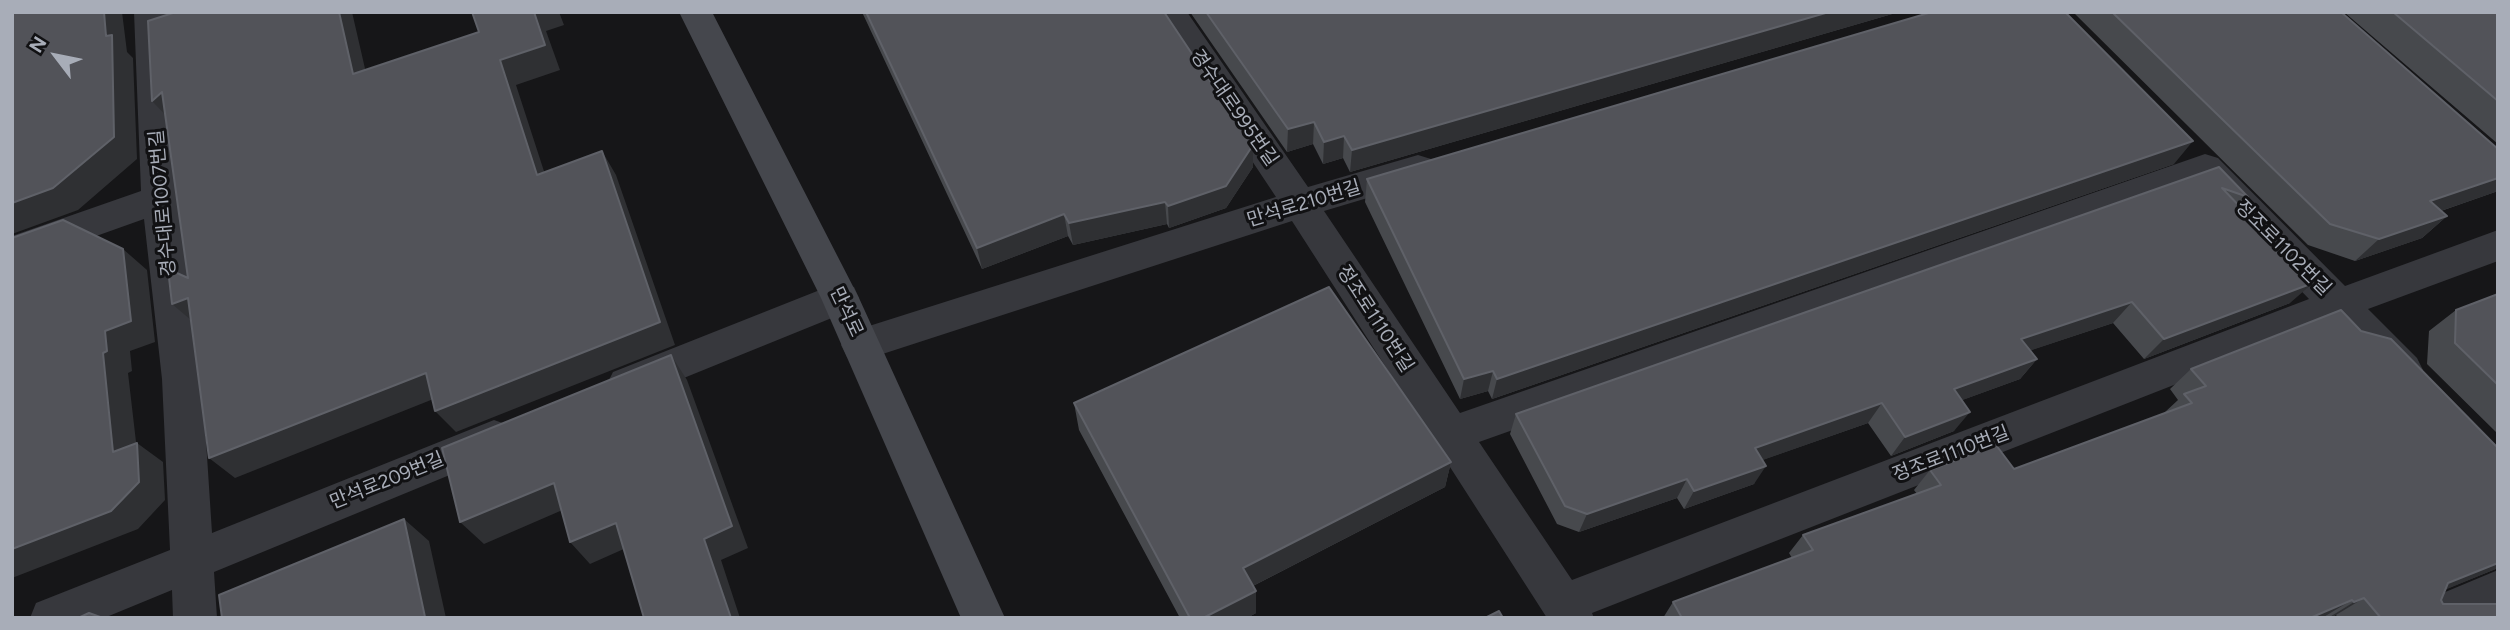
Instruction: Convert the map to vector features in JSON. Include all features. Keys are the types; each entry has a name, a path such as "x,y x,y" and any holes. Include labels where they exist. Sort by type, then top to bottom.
{"main road":[{"name":"만석로","path":"695,12 840,298 983,618"}],"street":[{"name":"경수대로1007번길","path":"150,12 160,199 182,379 195,618"},
{"name":"경수대로995번길","path":"1168,12 1300,204"},
{"name":"정조로1102번길","path":"2177,140 2423,390"},
{"name":"만석로210번길","path":"861,345 1300,204 1446,161"},
{"path":"1450,434 2206,170"},
{"path":"12,251 160,199"},
{"name":"정조로1110번길","path":"1300,204 1568,611 2339,304"},
{"name":"정조로1102번길","path":"2339,304 2498,245"},
{"path":"593,398 840,298"},
{"name":"만석로209번길","path":"52,618 528,424"},
{"path":"2435,618 2498,590"}],"building":[{"path":"12,12 104,12 106,36 112,35 114,137 53,188 12,203"},
{"path":"176,12 339,12 353,74 479,32 472,12 534,12 545,45 500,60 537,175 602,151 660,322 435,411 426,373 209,458 188,298 172,304 168,269 188,278 162,92 152,101 148,21"},
{"path":"866,12 1164,12 1253,145 1226,186 1168,206 1165,202 1069,223 1064,214 977,248"},
{"path":"1206,12 1829,12 1352,150 1344,136 1324,142 1314,122 1288,129"},
{"path":"1932,12 2065,12 2193,141 1497,379 1493,371 1464,379 1367,179"},
{"path":"2112,12 2341,12 2498,149 2498,178 2430,201 2447,216 2379,239 2330,224"},
{"path":"2393,12 2498,12 2498,101"},
{"path":"2219,167 2248,197 2222,188 2313,283 2164,339 2132,302 2021,339 2037,359 1954,389 1970,412 1905,437 1882,403 1755,448 1766,466 1694,491 1687,479 1587,514 1565,506 1516,414"},
{"path":"63,220 123,249 131,321 105,331 107,351 103,353 113,452 137,443 139,482 111,511 12,549 12,238"},
{"path":"1329,287 1451,462 1243,568 1256,591 1203,618 1190,618 1074,403"},
{"path":"2498,294 2498,385 2455,343 2456,310"},
{"path":"2341,310 2361,331 2391,339 2498,448 2498,563 2448,583 2441,600 2443,604 2498,604 2498,618 2381,618 2364,598 2354,602 2352,600 2310,618 1682,618 1673,602 1813,550 1803,535 1941,485 1930,470 1996,445 2014,469 2192,403 2184,394 2206,386 2191,369"},
{"path":"671,355 732,526 704,539 731,618 644,618 616,523 570,542 554,483 460,522 442,448"},
{"path":"404,519 425,617 222,618 219,595"},
{"path":"1499,611 1503,618 1485,618"},
{"path":"89,613 103,618 78,618"}]}
